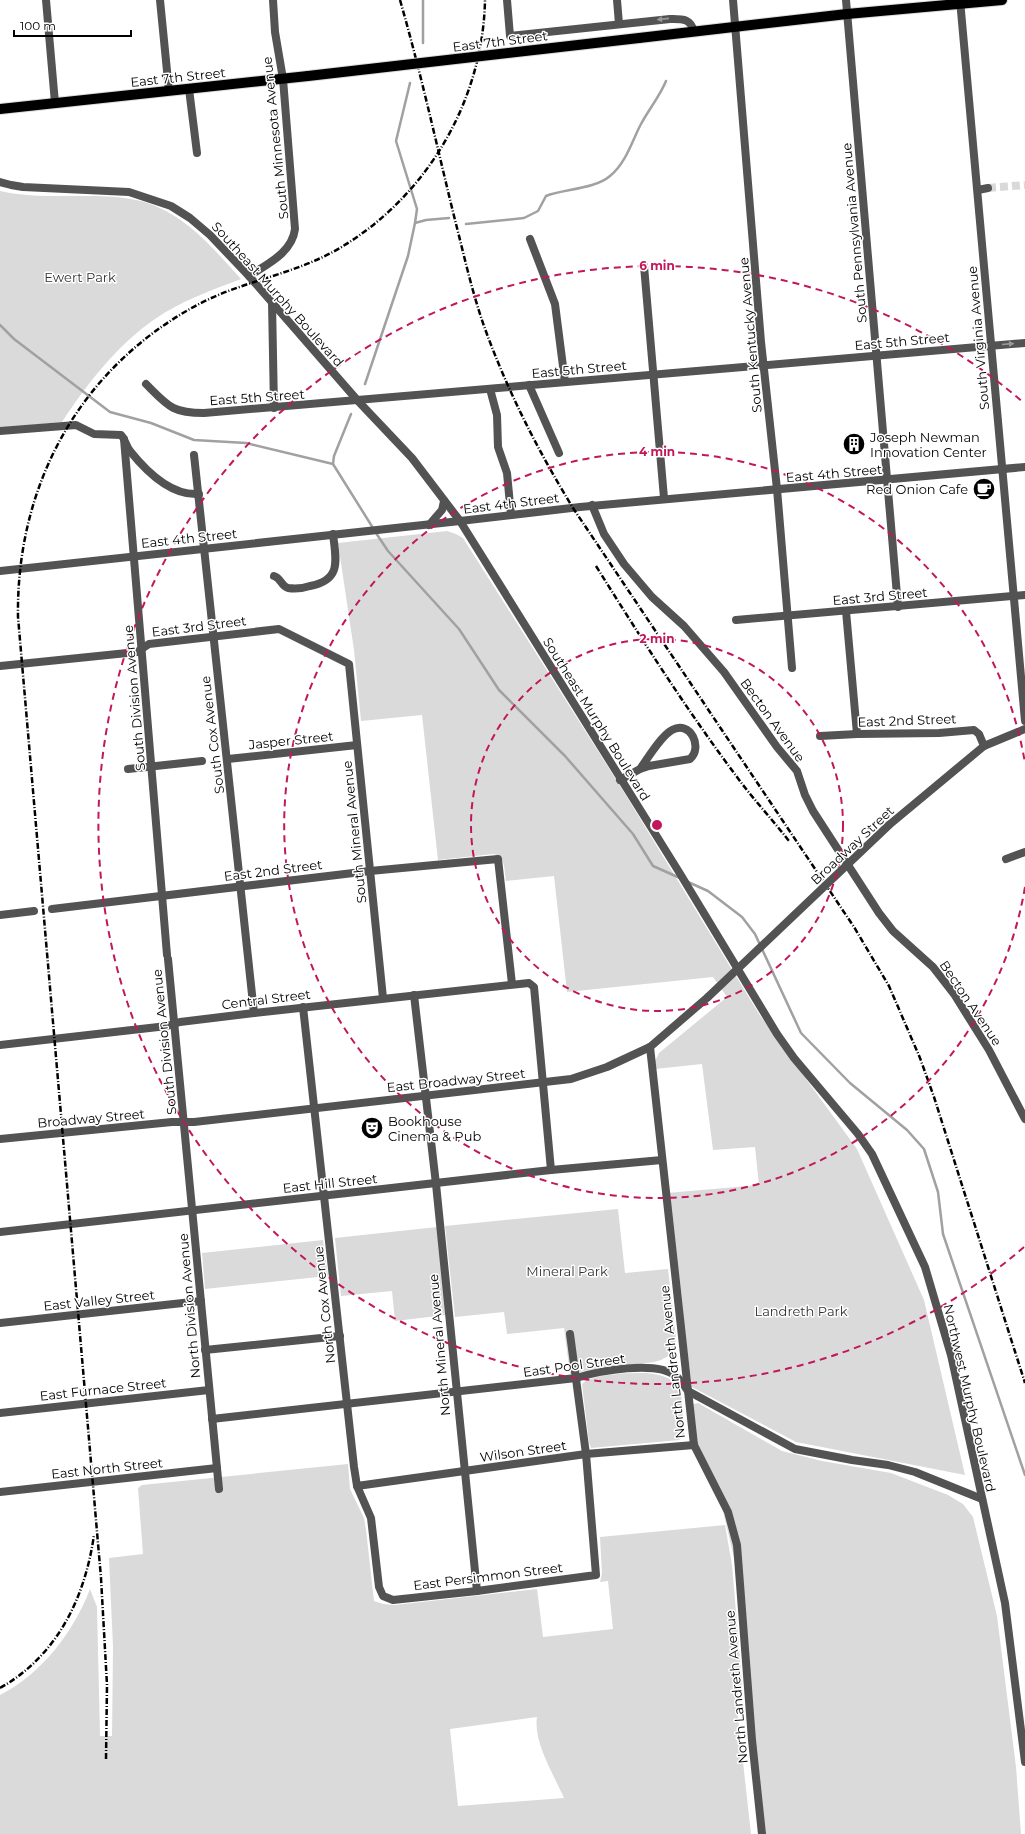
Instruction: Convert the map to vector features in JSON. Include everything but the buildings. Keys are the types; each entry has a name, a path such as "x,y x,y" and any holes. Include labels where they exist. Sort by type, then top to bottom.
{"main road":[{"name":"East 7th Street","path":"0,109 283,79 847,14 960,2 1002,0"}],"street":[{"path":"46,0 55,103"},
{"path":"160,0 169,91"},
{"name":"South Minnesota Avenue","path":"249,276 284,251 292,242 295,234 296,220 283,79 275,32 272,0"},
{"name":"East 7th Street","path":"507,0 510,36 619,24 683,19 691,23 694,32"},
{"path":"617,0 619,24"},
{"name":"South Kentucky Avenue","path":"733,0 764,365 777,489 792,668"},
{"name":"South Pennsylvania Avenue","path":"846,0 898,607"},
{"name":"South Virginia Avenue","path":"960,2 1025,721"},
{"path":"189,89 197,153"},
{"name":"Southeast Murphy Boulevard","path":"0,182 10,185 129,192 150,198 171,206 190,218 210,235 249,276 358,401 412,458 460,521 752,993"},
{"path":"978,190 988,188"},
{"path":"530,239 555,304 565,382"},
{"path":"644,266 664,498"},
{"path":"272,302 274,408"},
{"name":"East 5th Street","path":"146,384 170,407 182,412 204,413 1025,343"},
{"path":"529,385 559,453"},
{"path":"490,389 497,415 498,449 507,473 511,515"},
{"path":"0,431 76,425 94,434 118,434 124,439 131,452 160,480 181,493 199,494"},
{"name":"South Division Avenue","path":"124,439 168,957 184,1122"},
{"name":"South Cox Avenue","path":"194,455 213,636 228,759 254,1013"},
{"name":"East 4th Street","path":"0,571 664,498 1025,467"},
{"path":"429,525 442,510 444,501"},
{"name":"Becton Avenue","path":"592,506 604,534 624,564 652,596 684,626 724,672 777,747 796,771 813,811 879,913 893,931 933,967 954,994 989,1050 1025,1119"},
{"path":"274,576 279,578 285,586 292,588 313,586 327,580 331,576 335,567 333,534"},
{"name":"East 3rd Street","path":"736,620 1025,595"},
{"path":"846,611 857,734"},
{"name":"East 3rd Street","path":"0,666 137,652 149,644 279,629 349,664"},
{"name":"South Mineral Avenue","path":"349,664 383,998"},
{"path":"620,780 640,769 690,759 694,756 696,751 691,733 686,728 671,731 640,769"},
{"name":"Broadway Street","path":"708,997 889,825 984,746 1025,729"},
{"name":"East 2nd Street","path":"820,736 939,733 974,730 979,734 984,746"},
{"name":"Jasper Street","path":"228,759 357,745"},
{"path":"128,770 202,761"},
{"path":"1006,859 1025,852"},
{"name":"East 2nd Street","path":"52,909 370,871 498,859 512,984"},
{"path":"0,915 34,911"},
{"name":"Central Street","path":"0,1045 167,1026 303,1007 528,982 534,987 543,1083"},
{"name":"Northwest Murphy Boulevard","path":"752,993 777,1034 794,1058 858,1134 872,1154 922,1260 936,1300 951,1355 1005,1603 1025,1762"},
{"path":"414,995 427,1096"},
{"name":"East Broadway Street","path":"184,1122 571,1079 595,1072 650,1047 708,997"},
{"name":"North Cox Avenue","path":"303,1007 354,1467 358,1486 371,1518 379,1587 383,1596"},
{"name":"North Landreth Avenue","path":"650,1047 694,1445 728,1512 737,1545 752,1740 762,1834"},
{"path":"543,1083 551,1170"},
{"name":"North Mineral Avenue","path":"427,1096 477,1591"},
{"name":"Broadway Street","path":"0,1139 184,1122"},
{"name":"North Division Avenue","path":"184,1122 219,1489"},
{"name":"East Hill Street","path":"0,1232 551,1170 662,1160"},
{"name":"East Valley Street","path":"0,1323 201,1301"},
{"path":"570,1334 586,1454"},
{"path":"206,1350 340,1336"},
{"name":"East Pool Street","path":"212,1419 576,1378 596,1372 655,1369 676,1376 688,1391 795,1449 888,1465 915,1472 982,1499"},
{"name":"East Furnace Street","path":"0,1413 209,1390"},
{"name":"Wilson Street","path":"358,1486 586,1454 694,1445"},
{"name":"East Persimmon Street","path":"383,1596 393,1600 477,1591 596,1575 586,1454"},
{"name":"East North Street","path":"0,1492 217,1468"}],"green space":[{"name":"Ewert Park","path":"0,191 30,195 116,197 136,200 152,205 168,212 182,221 207,242 241,279 197,296 175,307 141,329 115,353 92,380 62,422 0,428"},
{"name":"Landreth Park","path":"447,531 463,538 622,789 759,1014 857,1149 924,1300 965,1475 796,1442 692,1387 667,1193 759,1185 755,1147 713,1150 702,1064 655,1069 655,1061 659,1053 727,997 713,977 567,992 554,876 506,881 504,864 497,855 493,854 438,860 422,715 361,721 354,650 338,543"},
{"name":"Mineral Park","path":"618,1209 625,1273 668,1269 676,1338 670,1355 654,1362 570,1374 564,1328 507,1334 504,1312 455,1317 445,1226"},
{"path":"437,1227 446,1315 395,1321 392,1291 341,1296 335,1238"},
{"path":"323,1240 328,1276 205,1289 202,1253"},
{"path":"647,1373 671,1380 681,1392 684,1435 679,1440 591,1448 582,1384 587,1380 603,1376"},
{"path":"698,1403 782,1451 822,1461 891,1473 948,1495 963,1504 973,1517 997,1616 1016,1767 1021,1834 765,1834 738,1575 723,1511 689,1426 689,1405"},
{"path":"348,1464 350,1489 364,1518 374,1601 383,1604 395,1605 537,1589 543,1637 613,1629 608,1581 600,1582 602,1573 600,1537 725,1525 732,1565 742,1684 736,1699 751,1834 0,1834 0,1695 30,1675 55,1650 75,1620 90,1589 97,1607 100,1736 112,1736 113,1647 109,1558 143,1554 138,1488 142,1485","holes":["537,1717 537,1727 541,1748 564,1798 458,1806 450,1729"]}],"waterway":[{"path":"423,0 423,43"},
{"path":"466,224 524,218 538,211 546,196 596,184 610,176 616,171 628,152 641,124 661,92 666,81"},
{"path":"365,384 408,256 415,223 417,209 396,141 410,83"},
{"path":"415,223 426,220 449,218"},
{"path":"0,325 14,339 110,412 151,423 194,440 246,443 333,464"},
{"path":"351,414 334,456 333,464 373,528"},
{"path":"376,533 388,551 459,629 499,690 565,756 633,834 653,866 680,878"},
{"path":"688,882 708,891 742,917 755,934 801,1033 850,1083 907,1130 924,1149 938,1192 943,1234 1025,1475"}],"tunnel":[{"path":"988,188 1025,185"}],"railway":[{"path":"400,0 422,82 468,273 484,326 513,396 547,464 573,508 854,927 889,986 920,1058 934,1097 1025,1383"},
{"path":"106,1759 107,1685 101,1578 18,617 20,568 29,521 43,477 63,435 89,396 120,361 157,330 199,304 215,296 299,267 331,253 364,232 394,207 420,178 442,147 460,113 473,76 482,39 485,0"},
{"path":"596,566 647,646 718,751 743,785 789,841"},
{"path":"0,1688 20,1675 37,1659 52,1642 65,1623 84,1581 94,1535"}],"place":[{"name":"Joseph Newman Innovation Center","path":"854,444"},
{"name":"Red Onion Cafe","path":"984,489"},
{"name":"Bookhouse Cinema & Pub","path":"372,1128"}]}
